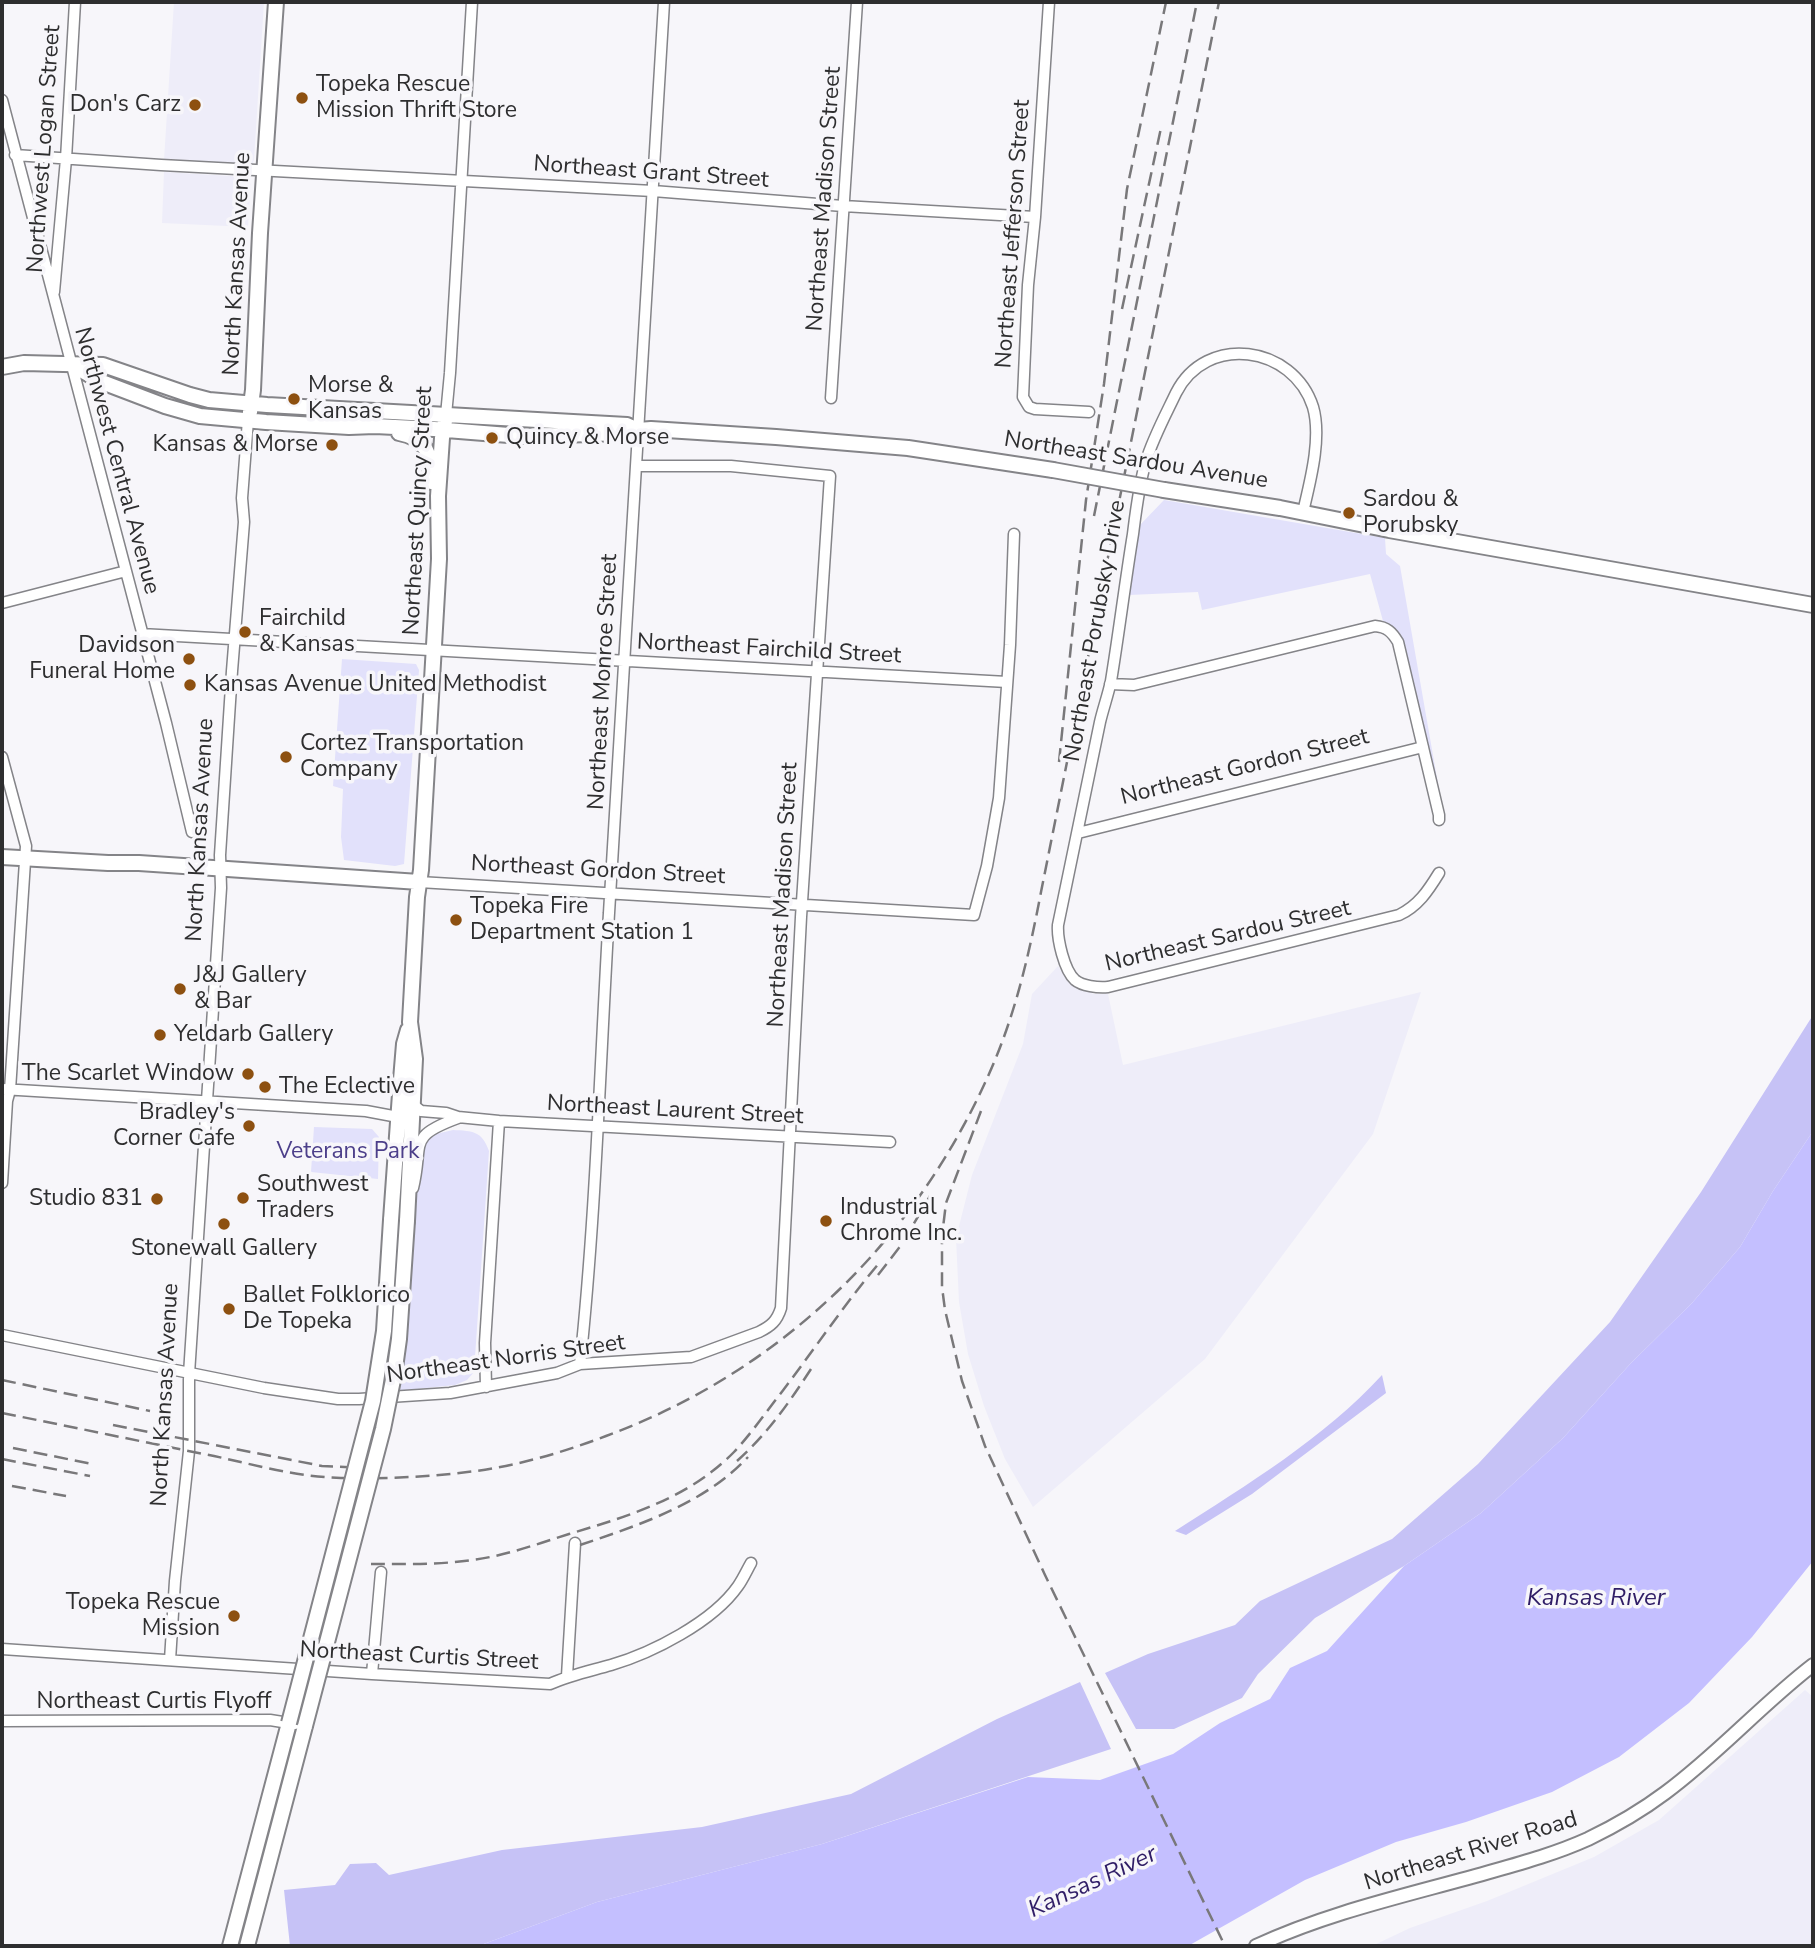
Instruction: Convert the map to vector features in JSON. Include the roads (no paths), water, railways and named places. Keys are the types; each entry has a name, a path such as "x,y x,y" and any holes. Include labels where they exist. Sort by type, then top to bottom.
{"main road":[{"name":"North Kansas Avenue","path":"248,420 254,390 256,301 276,2"},
{"path":"2,366 23,363 103,365 190,396 209,400 445,423"},
{"path":"72,365 102,382 201,416 349,427 411,436 423,444 432,467 430,508 439,538"},
{"path":"349,427 445,423"},
{"name":"Northeast Sardou Avenue","path":"445,423 627,425 638,430 706,432 921,450 1303,512 1389,530 1813,605"},
{"name":"Northeast Quincy Street","path":"407,1217 415,1059 410,1023 434,650 439,495 445,423"},
{"name":"Northeast Gordon Street","path":"2,856 220,868 419,883"},
{"name":"Northeast Quincy Street","path":"289,1723 373,1401 384,1331 404,1044 410,1023"},
{"path":"247,1946 383,1429 394,1375 401,1316 407,1217"},
{"path":"230,1946 289,1723"}],"street":[{"name":"Northwest Logan Street","path":"53,299 66,159 75,2"},
{"name":"Northeast Quincy Street","path":"445,423 472,2"},
{"name":"Northeast Monroe Street","path":"580,1364 599,1125 610,893 664,2"},
{"name":"Northeast Madison Street","path":"831,398 857,2"},
{"name":"Northeast Jefferson Street","path":"1049,2 1028,285 1023,397 1029,407 1035,409 1089,412"},
{"name":"Northwest Central Avenue","path":"2,100 4,120 72,365 192,832"},
{"name":"Northeast Grant Street","path":"15,155 653,191 1035,217"},
{"name":"Northeast Porubsky Drive","path":"1061,950 1058,925 1110,684 1146,459 1183,381 1202,364 1231,353 1261,356 1282,367 1305,392 1312,405 1316,428 1303,512"},
{"name":"North Kansas Avenue","path":"170,1660 175,1581 189,1451 189,1374 208,1101 232,671 244,522 242,498 248,420"},
{"name":"Northeast Madison Street","path":"636,466 731,466 830,476 781,1308 778,1317"},
{"path":"1007,682 1014,534"},
{"path":"2,603 126,570"},
{"path":"1110,684 1134,685 1380,626 1391,632 1398,642 1439,820"},
{"name":"Northeast Fairchild Street","path":"141,634 1007,682"},
{"name":"Northeast Gordon Street","path":"419,883 975,915 997,813 1007,682"},
{"name":"Northeast Gordon Street","path":"1078,833 1423,747"},
{"path":"2,757 26,846 6,1089 2,1183"},
{"name":"Northeast Sardou Street","path":"1061,950 1072,977 1078,982 1093,987 1108,987 1399,915 1419,902 1439,873"},
{"path":"6,1089 366,1111 398,1117"},
{"name":"Northeast Laurent Street","path":"412,1104 421,1111 499,1121 890,1142"},
{"path":"407,1217 417,1171 418,1146 422,1138 431,1129 458,1117"},
{"path":"486,1387 485,1343 499,1121"},
{"name":"Northeast Norris Street","path":"2,1335 189,1374 338,1399 406,1397 486,1387 557,1373 580,1364 691,1357 768,1328 778,1317"},
{"path":"568,1676 575,1543"},
{"name":"Northeast Curtis Street","path":"2,1649 550,1684 636,1656 681,1634 719,1606 738,1587 751,1563"},
{"path":"372,1674 382,1572"},
{"name":"Northeast River Road","path":"1256,1946 1317,1921 1542,1857 1588,1839 1665,1793 1790,1683 1812,1669"},
{"name":"Northeast Curtis Flyoff","path":"2,1721 270,1720 305,1726"}],"water":[{"name":"Kansas River","path":"1813,1131 1813,1561 1752,1637 1689,1703 1619,1757 1552,1792 1466,1822 1396,1842 1305,1880 1188,1946 470,1946 481,1945 597,1902 822,1844 1028,1777 1100,1780 1173,1754 1220,1723 1270,1699 1290,1668 1327,1651 1404,1566 1481,1513 1563,1438 1631,1363 1692,1303 1740,1247"}],"railway":[{"path":"1059,762 1086,500 1104,384 1127,189 1166,2"},
{"path":"1094,516 1197,2"},
{"path":"2,1413 309,1475 392,1478 442,1475 509,1465 606,1436 669,1409 728,1376 783,1338 834,1294 880,1246 922,1193 958,1135 989,1074 1020,985 1219,2"},
{"path":"1122,309 1161,128"},
{"path":"981,1111 946,1203 942,1236 945,1310 962,1381 985,1446 1045,1575 1225,1946"},
{"path":"878,1275 902,1244 930,1196"},
{"path":"371,1564 447,1563 509,1553 636,1512 698,1482 745,1440 880,1262"},
{"path":"737,1461 777,1417 811,1369"},
{"path":"2,1380 150,1411"},
{"path":"113,1425 322,1466 368,1468"},
{"path":"13,1448 92,1464"},
{"path":"580,1545 670,1511 711,1488 748,1457"},
{"path":"2,1459 90,1476"},
{"path":"12,1486 66,1496"}],"place":[{"name":"Topeka Rescue Mission Thrift Store","path":"302,98"},
{"name":"Don's Carz","path":"195,105"},
{"name":"Morse & Kansas","path":"294,399"},
{"name":"Quincy & Morse","path":"492,438"},
{"name":"Kansas & Morse","path":"332,445"},
{"name":"Sardou & Porubsky","path":"1349,513"},
{"name":"Fairchild & Kansas","path":"245,632"},
{"name":"Davidson Funeral Home","path":"189,659"},
{"name":"Kansas Avenue United Methodist","path":"190,685"},
{"name":"Cortez Transportation Company","path":"286,757"},
{"name":"Topeka Fire Department Station 1","path":"456,920"},
{"name":"J&J Gallery & Bar","path":"180,989"},
{"name":"Yeldarb Gallery","path":"160,1035"},
{"name":"The Scarlet Window","path":"248,1074"},
{"name":"The Eclective","path":"265,1087"},
{"name":"Bradley's Corner Cafe","path":"249,1126"},
{"name":"Southwest Traders","path":"243,1198"},
{"name":"Studio 831","path":"157,1199"},
{"name":"Industrial Chrome Inc.","path":"826,1221"},
{"name":"Stonewall Gallery","path":"224,1224"},
{"name":"Ballet Folklorico De Topeka","path":"229,1309"},
{"name":"Topeka Rescue Mission","path":"234,1616"}],"park label":[{"name":"Veterans Park","path":"348,1152"}]}
